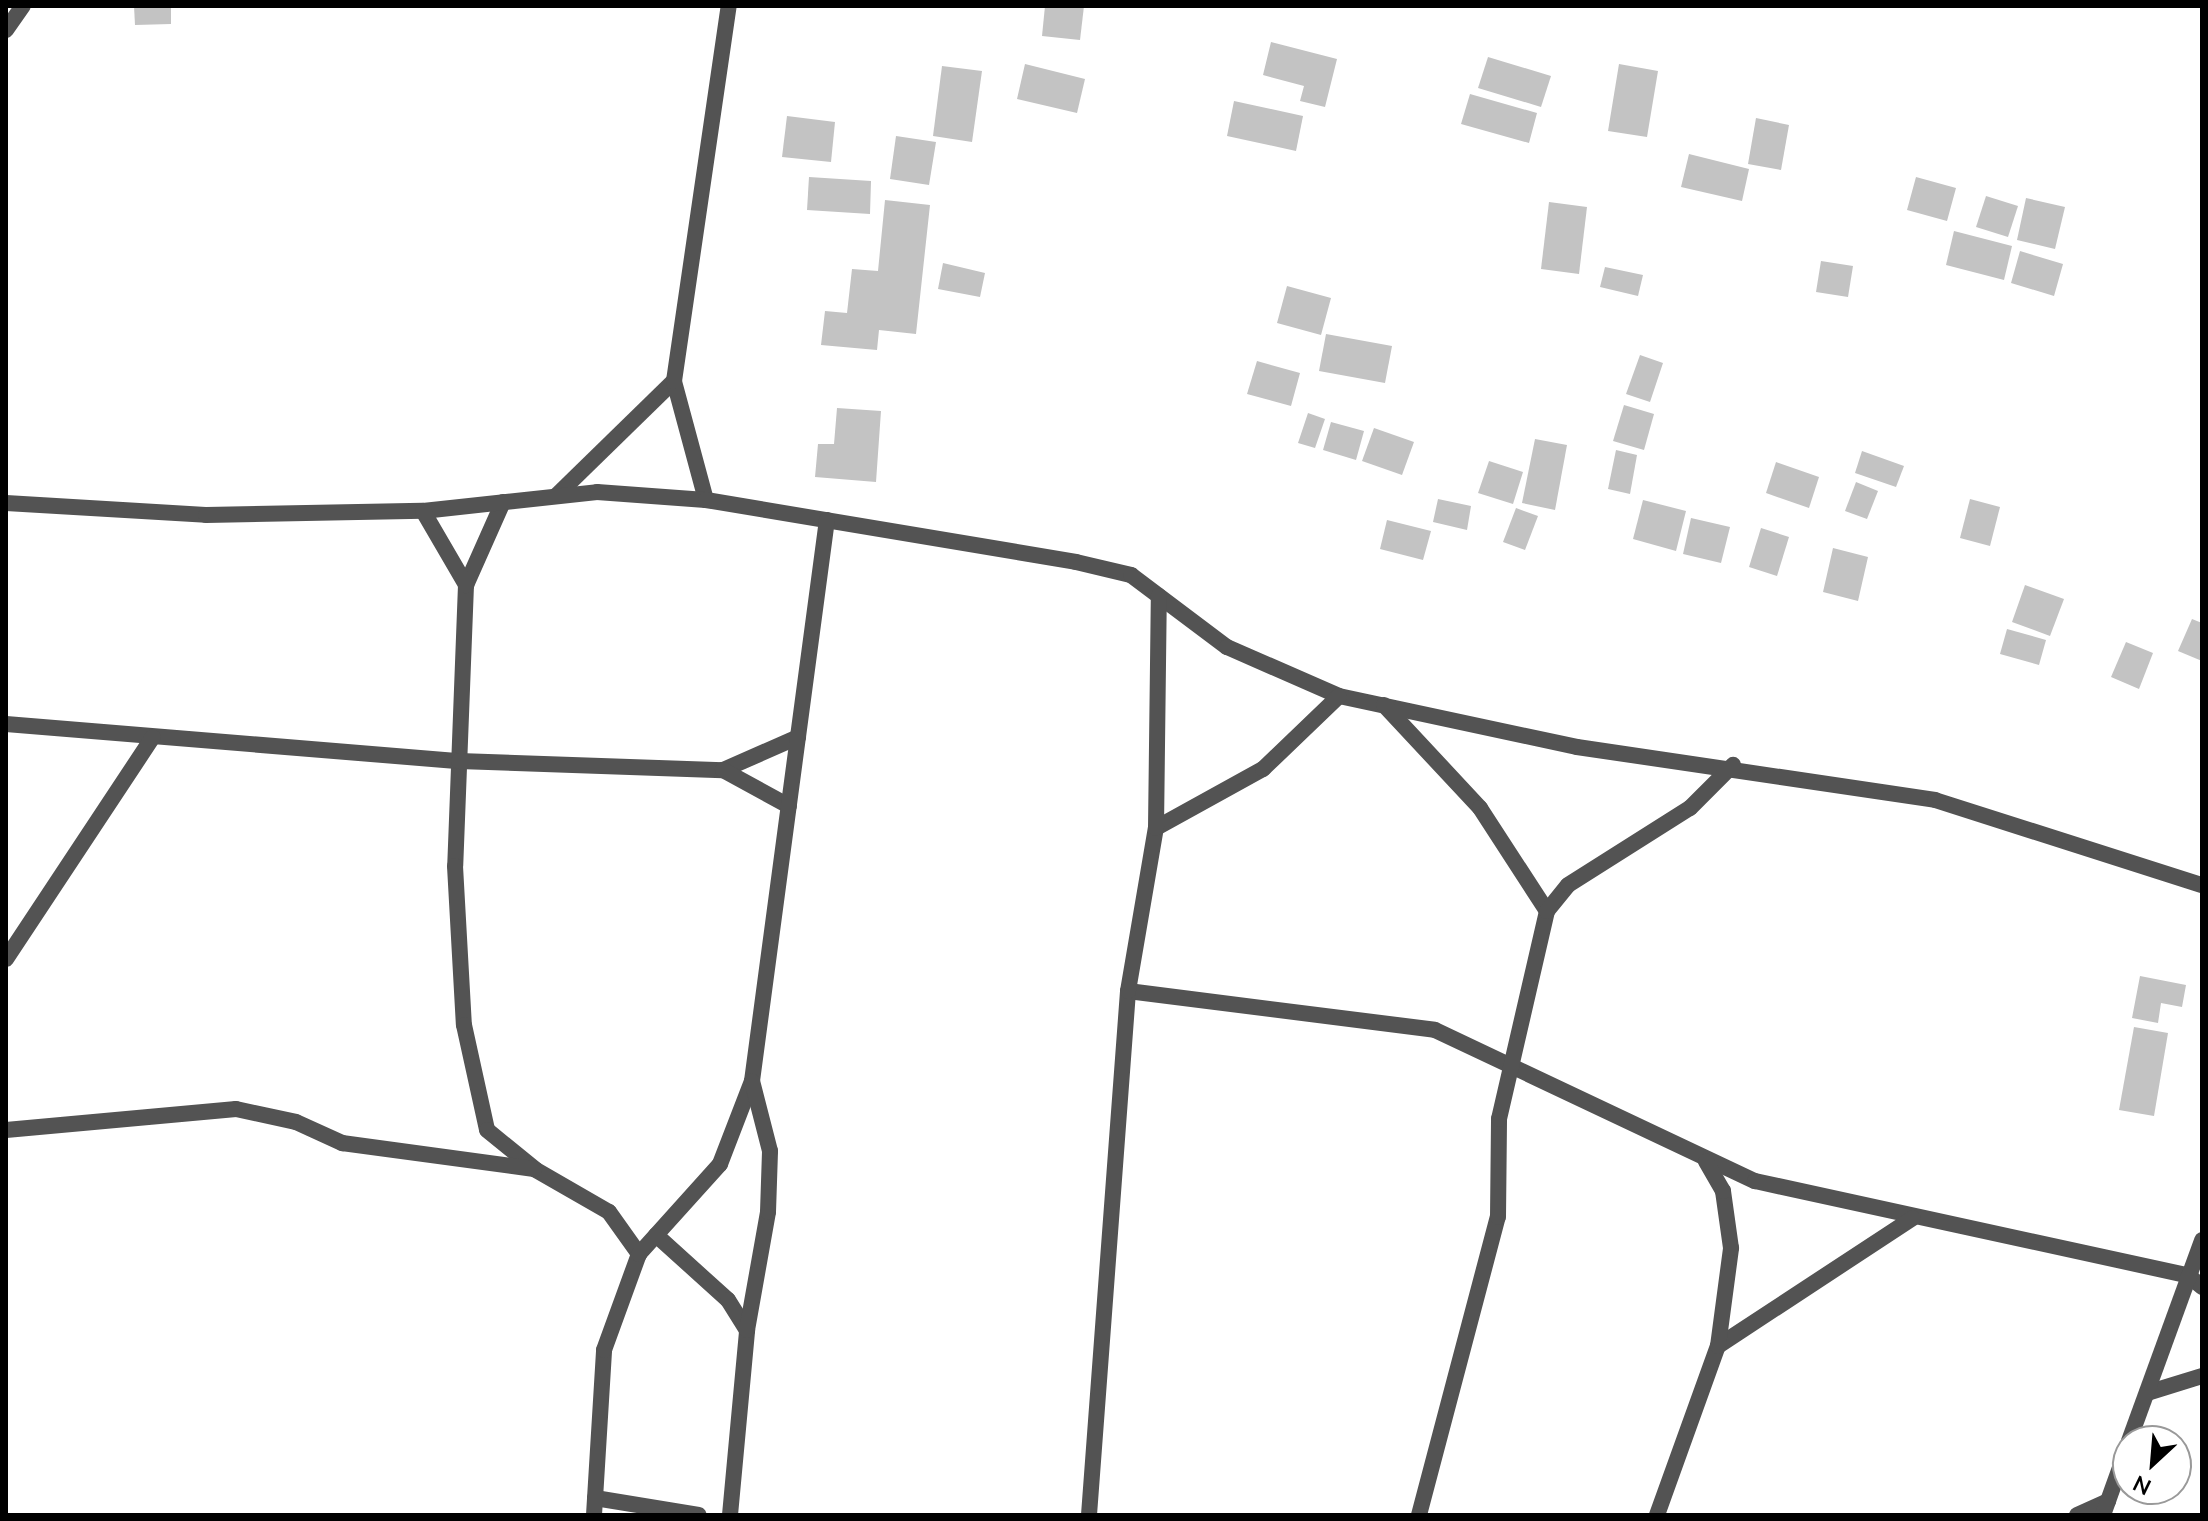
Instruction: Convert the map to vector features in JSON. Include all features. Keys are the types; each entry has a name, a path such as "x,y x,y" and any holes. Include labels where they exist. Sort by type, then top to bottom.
{"street":[{"path":"6,30 23,6"},
{"path":"706,500 674,381 729,6"},
{"path":"556,496 674,381"},
{"path":"6,503 206,515 423,511 556,496 706,500 1076,562 1131,575 1227,647 1339,696 1577,747 1733,765 1935,800 2202,885"},
{"path":"503,502 466,585 455,866 464,1025 487,1130 536,1170 609,1212 639,1254"},
{"path":"423,511 466,585"},
{"path":"699,1515 594,1507 604,1350 639,1254 720,1164 752,1081 827,520"},
{"path":"1089,1515 1128,991 1156,828 1159,596"},
{"path":"1156,828 1263,769 1339,696"},
{"path":"1384,705 1480,808 1547,911"},
{"path":"6,724 459,761 723,770 798,737"},
{"path":"6,959 153,737"},
{"path":"1419,1515 1498,1217 1499,1119 1547,911 1568,885 1690,808 1733,765"},
{"path":"723,770 789,806"},
{"path":"1128,991 1435,1030 1513,1065 1706,1162 1755,1181 2196,1282"},
{"path":"730,1515 747,1330 758,1298 770,1151 752,1081"},
{"path":"6,1130 236,1109 296,1122 342,1143 536,1170"},
{"path":"1657,1515 1718,1346 1731,1248 1723,1191 1706,1162"},
{"path":"1718,1346 1913,1218"},
{"path":"656,1235 728,1300 747,1330"},
{"path":"2135,1425 2196,1282 2202,1240"},
{"path":"2147,1393 2202,1376"},
{"path":"2077,1515 2105,1508 2112,1489"}],"building":[{"path":"134,6 171,6 171,24 135,25"},
{"path":"1045,6 1084,6 1080,40 1042,36"},
{"path":"1271,42 1337,59 1325,107 1300,101 1304,86 1263,75"},
{"path":"1488,57 1551,76 1541,107 1478,88"},
{"path":"1025,64 1085,79 1077,113 1017,99"},
{"path":"1619,64 1658,71 1647,137 1608,131"},
{"path":"942,66 982,71 972,142 933,136"},
{"path":"1470,94 1537,113 1529,143 1461,124"},
{"path":"1234,101 1303,116 1296,151 1227,136"},
{"path":"787,116 835,122 831,162 782,157"},
{"path":"1756,118 1789,125 1781,170 1748,164"},
{"path":"896,136 936,142 929,185 890,179"},
{"path":"1689,154 1749,169 1742,201 1681,187"},
{"path":"809,177 871,181 870,214 807,210"},
{"path":"1916,177 1956,188 1947,221 1907,210"},
{"path":"1986,196 2018,206 2008,237 1976,227"},
{"path":"2026,198 2065,207 2055,249 2017,240"},
{"path":"885,200 930,205 916,334 879,330 877,350 821,345 825,311 847,313 852,269 878,271"},
{"path":"1549,202 1587,207 1579,274 1541,269"},
{"path":"1954,231 2012,246 2004,280 1946,265"},
{"path":"2020,251 2063,264 2054,296 2011,283"},
{"path":"1821,261 1853,266 1848,297 1816,292"},
{"path":"943,263 985,273 980,297 938,289"},
{"path":"1605,267 1643,275 1638,296 1600,287"},
{"path":"1287,286 1331,298 1321,335 1277,323"},
{"path":"1326,334 1392,346 1385,383 1319,371"},
{"path":"1640,355 1663,363 1650,402 1626,394"},
{"path":"1257,361 1300,373 1291,406 1247,394"},
{"path":"1624,405 1654,414 1644,450 1613,441"},
{"path":"837,408 881,411 876,482 815,477 818,444 834,444"},
{"path":"1308,413 1325,419 1315,448 1298,443"},
{"path":"1331,422 1364,431 1356,460 1323,450"},
{"path":"1374,428 1414,442 1402,475 1362,461"},
{"path":"1535,439 1567,445 1555,510 1522,503"},
{"path":"1616,450 1637,455 1630,494 1608,489"},
{"path":"1862,451 1904,466 1896,487 1855,473"},
{"path":"1489,461 1523,472 1513,504 1478,493"},
{"path":"1776,462 1819,477 1809,508 1766,493"},
{"path":"1856,482 1878,491 1867,519 1845,511"},
{"path":"1438,499 1471,506 1467,530 1433,522"},
{"path":"1970,499 2000,507 1990,546 1960,538"},
{"path":"1643,500 1686,511 1676,551 1633,539"},
{"path":"1516,508 1538,516 1525,550 1503,542"},
{"path":"1691,518 1730,527 1721,563 1683,554"},
{"path":"1387,520 1431,531 1423,560 1380,549"},
{"path":"1761,528 1789,537 1777,576 1749,567"},
{"path":"1833,548 1868,557 1858,601 1823,592"},
{"path":"2025,585 2064,599 2050,636 2012,622"},
{"path":"2192,619 2202,623 2202,661 2178,651"},
{"path":"2007,629 2046,640 2039,665 2000,654"},
{"path":"2126,642 2153,653 2139,689 2111,677"},
{"path":"2140,976 2186,985 2182,1007 2161,1003 2158,1023 2132,1018"},
{"path":"2134,1027 2168,1033 2154,1116 2119,1110"}]}
